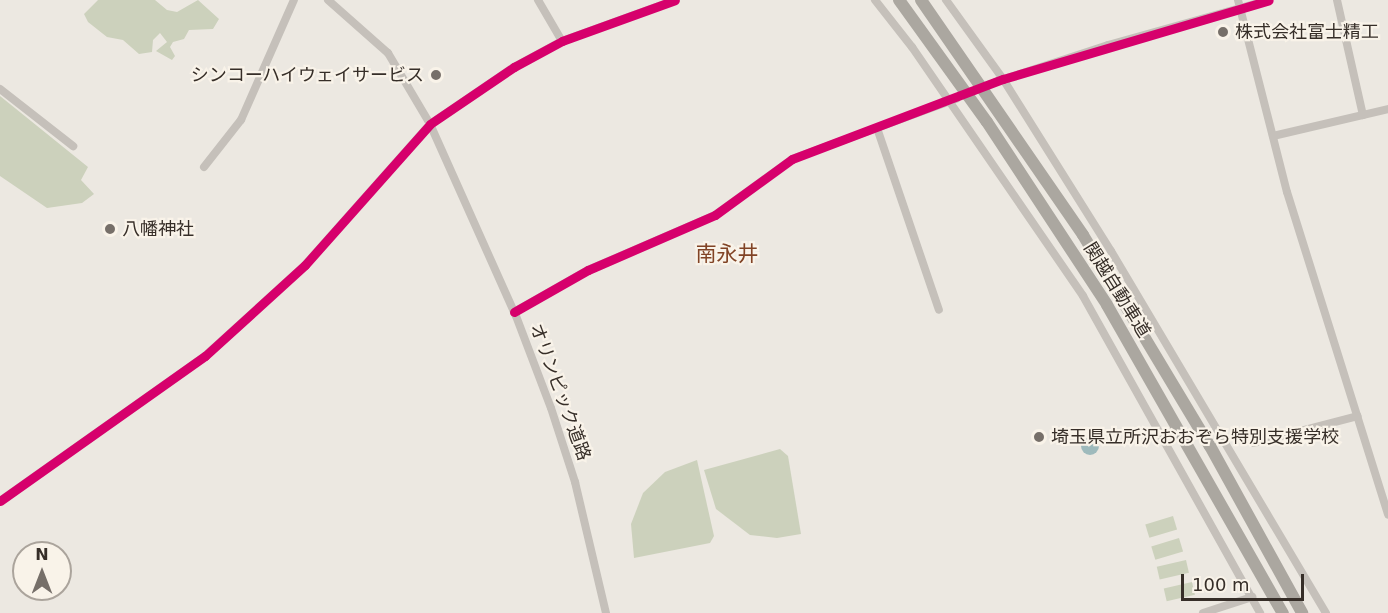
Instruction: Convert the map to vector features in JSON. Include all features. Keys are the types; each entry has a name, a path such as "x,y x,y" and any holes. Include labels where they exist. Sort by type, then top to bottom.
{"highway":[{"name":"関越自動車道","path":"899,0 987,122 1107,305 1283,613"},
{"name":"関越自動車道","path":"921,0 1095,255 1210,446 1302,613"}],"street":[{"path":"204,167 240,120 294,0"},
{"name":"オリンピック道路","path":"328,0 388,53 430,124 514,312 552,408 575,482 606,613"},
{"path":"538,0 562,41"},
{"path":"0,501 205,356 305,265 430,124 514,67 562,41 675,0"},
{"path":"875,0 952,100 1083,296 1260,613"},
{"path":"946,0 1179,363 1326,613"},
{"path":"1238,0 1273,136 1388,515"},
{"path":"999,80 1108,45 1241,10 1269,0"},
{"path":"1337,0 1363,115"},
{"path":"0,89 73,146"},
{"path":"514,312 588,270 716,215 792,159 952,100"},
{"path":"1273,136 1388,110"},
{"path":"877,128 939,310"},
{"path":"1254,442 1358,416"},
{"path":"1203,613 1252,597"}],"green space":[{"path":"98,0 155,0 167,10 177,12 198,0 219,19 213,29 189,30 184,39 173,42 170,47 175,56 172,60 156,51 167,42 160,33 153,40 152,52 139,54 123,40 107,37 88,22 84,14"},
{"path":"0,96 88,167 81,180 94,194 82,203 47,208 0,176"},
{"path":"780,449 788,456 801,534 777,538 750,535 716,509 704,470"},
{"path":"697,460 714,536 710,543 634,558 631,524 643,493 665,472"},
{"path":"1173,516 1177,529 1149,538 1145,524"},
{"path":"1179,538 1183,551 1155,560 1151,546"},
{"path":"1186,560 1189,573 1160,579 1157,567"},
{"path":"1192,582 1195,595 1167,601 1164,589"}],"water":[{"path":"1090,437 1096,440 1099,446 1096,452 1090,455 1084,452 1081,446 1084,440"}],"tunnel":[{"path":"962,96 995,82"}],"cycle path":[{"path":"0,501 205,356 305,265 430,124 514,67 562,41 675,0"},
{"path":"514,312 588,270 715,215 792,159 1003,79 1269,0"}],"place":[{"name":"株式会社富士精工","path":"1223,32"},
{"name":"シンコーハイウェイサービス","path":"436,75"},
{"name":"八幡神社","path":"110,229"},
{"name":"埼玉県立所沢おおぞら特別支援学校","path":"1039,437"}],"district":[{"name":"南永井","path":"727,254"}]}
